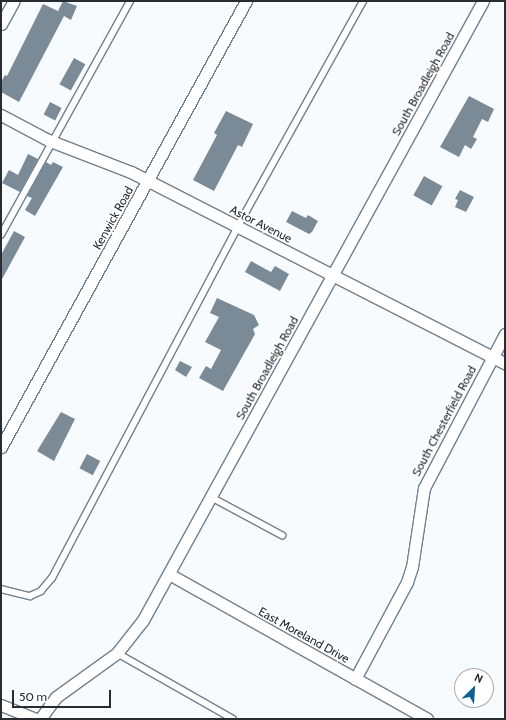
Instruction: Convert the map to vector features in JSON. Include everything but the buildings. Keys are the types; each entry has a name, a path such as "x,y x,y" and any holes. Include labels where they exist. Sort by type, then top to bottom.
{"street":[{"path":"1,24 14,1"},
{"name":"Kenwick Road","path":"1,446 246,1"},
{"name":"South Broadleigh Road","path":"40,719 56,697 116,653 143,620 483,1"},
{"name":"Astor Avenue","path":"1,115 52,141 148,180 505,363"},
{"name":"South Chesterfield Road","path":"355,679 395,607 409,574 424,488 505,334"},
{"name":"East Moreland Drive","path":"169,574 427,719"},
{"path":"1,705 35,719"}],"lane":[{"path":"1,234 130,1"},
{"path":"1,589 30,596 40,591 52,578 238,226 363,1"},
{"path":"211,497 282,535"},
{"path":"116,653 234,719"}]}
